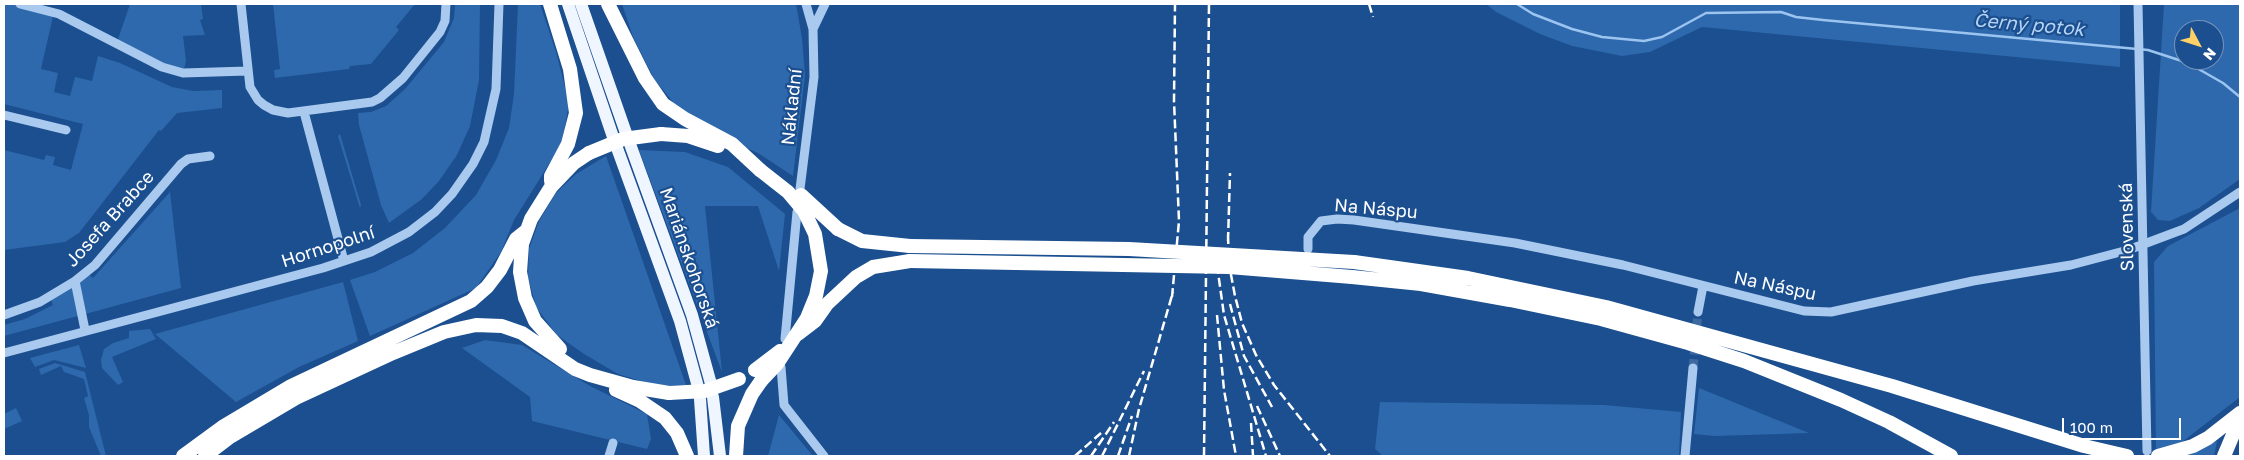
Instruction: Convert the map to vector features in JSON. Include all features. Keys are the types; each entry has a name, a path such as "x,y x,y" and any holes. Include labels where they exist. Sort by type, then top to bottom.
{"highway":[{"path":"183,456 240,416 291,386 342,369 392,346 471,301 492,281 516,239 528,225 553,181 568,144 576,113 570,69 550,4"},
{"path":"608,4 645,78 664,104 685,120 732,144 760,170 788,192 804,211 810,222 818,247 821,271 816,296 807,318 758,376 738,426 736,456"},
{"path":"553,181 589,153 623,139 661,134 688,136 713,144 793,188 838,229 854,239 872,244 1165,250 1354,262 1477,280 1606,307 1892,386 2084,446 2127,456"},
{"path":"528,225 520,272 525,298 535,321 560,349 612,388 640,401 664,418 677,434 687,456"},
{"path":"789,338 815,321 827,304 856,277 873,267 892,262 1126,263 1270,269 1421,284 1600,319 1688,343 1744,361 1841,400 1950,456"},
{"path":"392,346 460,327 476,325 502,326 531,338 575,368 600,378 650,392 705,391 739,379 758,376"},
{"path":"205,456 230,437 342,369"},
{"path":"2152,454 2177,452 2208,438 2240,412"},
{"path":"2224,456 2240,418"}],"main road":[{"name":"Mariánskohorská","path":"568,4 615,142 680,321 699,393 704,456"},
{"name":"Mariánskohorská","path":"581,4 692,315 711,384"},
{"path":"713,397 720,456"}],"street":[{"path":"20,4 59,14 162,67 182,73 247,71"},
{"path":"241,4 247,71 252,93 264,105 281,112 304,112 372,102 380,98 403,78 440,32 445,21 446,4"},
{"name":"Hornopolní","path":"4,353 344,262 386,246 422,222 452,194 473,164 486,136 494,103 498,59 499,4"},
{"path":"614,4 623,32"},
{"name":"Nákladní","path":"800,189 814,77 813,29 806,4"},
{"name":"Nákladní","path":"813,29 825,4"},
{"name":"Slovenská","path":"2138,4 2143,245 2152,454"},
{"path":"304,112 344,262"},
{"path":"4,115 66,130"},
{"name":"Josefa Brabce","path":"4,315 40,302 76,281 95,265 181,164 188,160 210,156"},
{"name":"Na Náspu","path":"1308,249 1308,237 1321,222 1337,219 1354,220 1515,243 1623,265 1804,311 1831,312 1973,281 2071,265 2143,245 2192,224 2240,192"},
{"path":"789,338 797,212"},
{"path":"76,281 85,330"},
{"path":"1698,312 1703,286"},
{"path":"781,367 784,405 824,456"},
{"path":"1685,456 1693,368"},
{"path":"609,456 613,443"}],"shaded area":[{"path":"4,4 20,4 54,12 41,69 58,73 54,92 70,96 75,77 92,81 98,56 120,63 172,87 193,91 222,90 222,108 177,113 161,131 159,130 79,233 65,242 4,250 4,150 44,160 46,155 55,157 53,165 71,170 83,124 4,104"},
{"path":"130,4 201,4 203,19 200,20 205,35 183,36 186,61 183,73 116,45"},
{"path":"273,4 415,4 396,27 399,30 371,64 350,66 349,69 275,78 274,70 280,69"},
{"path":"455,4 480,4 479,80 470,126 457,155 439,181 422,199 389,223 381,205 359,125 358,113 371,112 386,106 405,89 444,42 454,18"},
{"path":"518,4 540,4 556,52 569,103 562,143 514,220 501,252 476,288 370,336 350,280 375,272 413,253 445,228 476,195 496,160 509,128 514,94"},
{"path":"622,4 796,4 802,38 805,75 793,176 758,153 721,137 677,107 654,79 633,37"},
{"path":"1486,4 2120,4 2120,67 1702,27 1650,52 1622,56 1572,46 1540,34 1496,12"},
{"path":"2164,4 2240,4 2240,179 2199,208 2170,221 2158,220 2151,212"},
{"path":"340,134 361,205 360,208 338,136"},
{"path":"639,150 685,152 728,167 785,214 779,271 758,206 705,206 722,372"},
{"path":"606,156 686,385 657,386 618,374 557,335 536,307 528,277 529,249 539,221 556,193 576,174"},
{"path":"170,192 181,288 4,336 4,325 25,319 53,305 50,297 86,272 93,278"},
{"path":"2240,208 2240,397 2182,442 2184,455 2217,441 2214,456 2156,456 2154,262 2168,246"},
{"path":"343,282 358,341 299,367 236,402 155,334"},
{"path":"150,329 156,339 112,357 123,382 118,385 102,368 101,360 104,349 113,343 129,338 129,331"},
{"path":"485,340 522,345 590,386 647,414 651,439 647,449 532,421 530,397 462,348"},
{"path":"79,345 86,368 54,360 35,367 30,358"},
{"path":"55,363 85,372 106,456 101,456 89,427 89,415 84,398 88,396 84,379 64,372 61,366 41,375 39,369"},
{"path":"1699,388 1809,433 1714,436 1694,434"},
{"path":"1380,402 1604,405 1681,412 1679,456 1383,456 1375,449"},
{"path":"16,408 22,421 4,429 4,414"},
{"path":"779,415 813,456 768,456"}],"waterway":[{"name":"Černý potok","path":"1517,4 1533,14 1572,29 1602,37 1644,41 1662,37 1706,13 1781,12 1796,17 1823,20 2148,50 2188,63 2223,83 2240,97"}],"tunnel":[{"path":"1693,368 1698,312"}],"railway":[{"path":"1172,297 1179,221 1174,101 1175,4"},
{"path":"1204,456 1209,4"},
{"path":"1369,4 1373,17"},
{"path":"1228,241 1230,173"},
{"path":"1228,235 1229,264 1235,296 1242,323 1256,355 1274,385 1330,456"},
{"path":"1217,265 1224,315 1266,456"},
{"path":"1129,456 1139,409 1173,292"},
{"path":"1230,304 1244,356 1272,407"},
{"path":"1217,315 1224,390 1236,456"},
{"path":"1102,456 1144,371"},
{"path":"1257,406 1280,456"},
{"path":"1118,456 1132,416"},
{"path":"1091,456 1114,422"},
{"path":"1251,423 1253,456"},
{"path":"1075,456 1101,433"}]}
